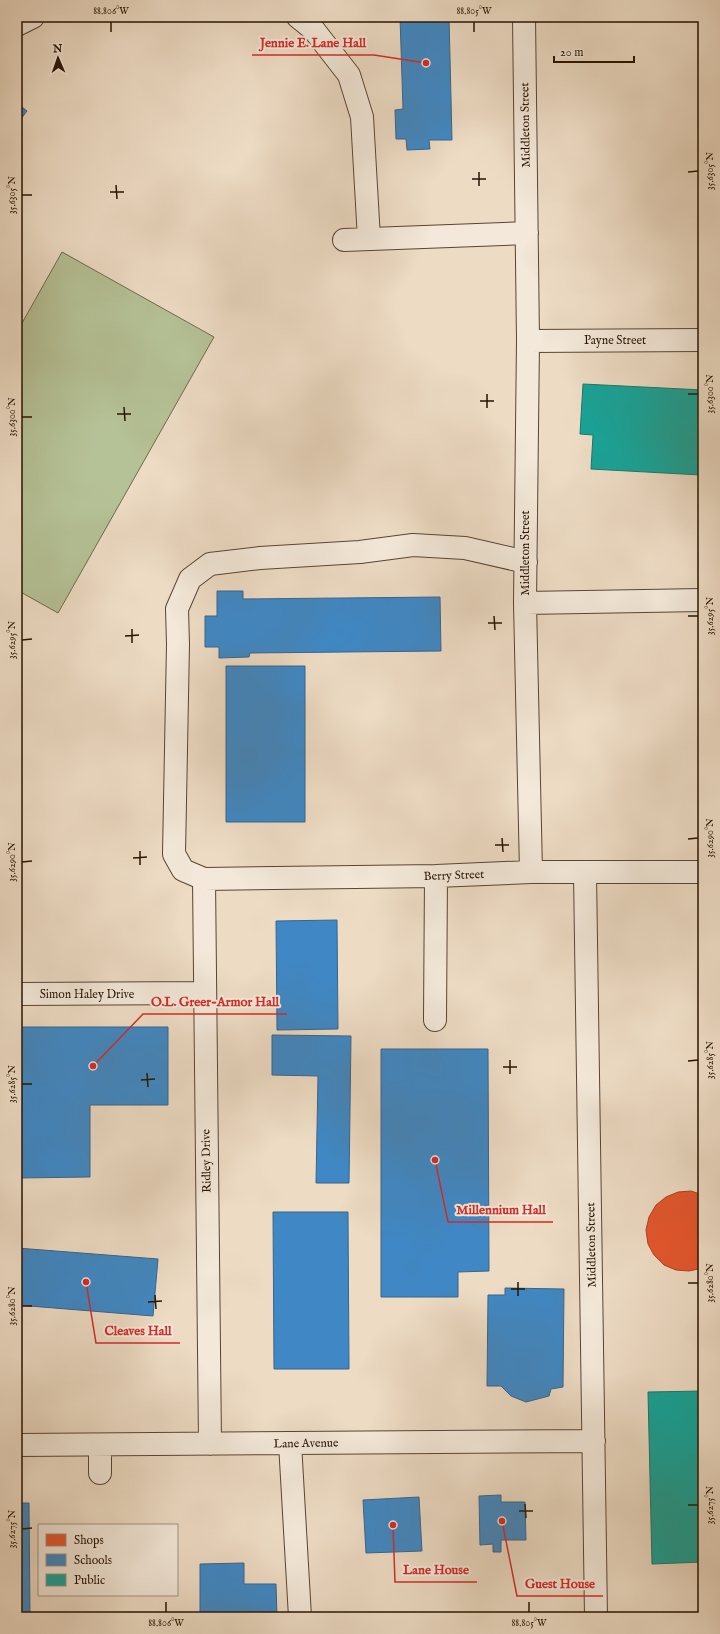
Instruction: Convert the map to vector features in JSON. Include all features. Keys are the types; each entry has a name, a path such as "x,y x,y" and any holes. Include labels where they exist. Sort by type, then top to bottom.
{"street":[{"path":"17,24 33,17"},
{"path":"298,17 314,30 349,75 362,117 369,239"},
{"name":"Middleton Street","path":"524,17 528,341 525,603 531,872"},
{"path":"344,240 527,234"},
{"name":"Payne Street","path":"528,341 703,340"},
{"path":"204,879 183,870 174,854 178,644 177,609 190,579 210,564 260,558 360,552 413,545 465,548 526,562"},
{"path":"525,603 703,600"},
{"name":"Berry Street","path":"204,879 436,876 531,872 703,872"},
{"name":"Middleton Street","path":"585,873 596,1617"},
{"path":"435,1020 436,876"},
{"name":"Ridley Drive","path":"204,879 204,993 210,1444"},
{"name":"Simon Haley Drive","path":"17,994 204,993"},
{"name":"Lane Avenue","path":"17,1445 594,1441"},
{"path":"290,1443 300,1617"},
{"path":"100,1445 100,1473"}],"green space":[{"path":"62,252 214,337 58,613 17,590 17,332"}],"building: Shops":[{"path":"691,1191 703,1195 703,1268 689,1271 676,1270 664,1265 654,1255 648,1244 646,1230 649,1217 656,1205 666,1197 678,1192"}],"building: Schools":[{"path":"400,17 449,17 452,140 429,140 430,149 407,150 406,139 396,139 395,110 403,109"},
{"path":"17,103 27,111 17,124"},
{"path":"217,591 243,591 243,599 440,597 441,651 250,653 249,657 219,658 219,647 205,647 205,616 217,616"},
{"path":"226,666 305,666 305,822 226,822"},
{"path":"337,920 338,1029 277,1030 276,921"},
{"path":"17,1027 168,1027 168,1105 90,1105 90,1177 17,1178"},
{"path":"272,1035 351,1036 349,1183 316,1183 318,1076 272,1075"},
{"path":"381,1049 488,1049 489,1271 458,1272 458,1297 381,1297"},
{"path":"273,1212 348,1212 349,1369 274,1369"},
{"path":"17,1248 158,1259 153,1316 17,1305"},
{"path":"505,1288 564,1289 563,1387 551,1389 549,1396 526,1402 511,1396 501,1386 487,1386 488,1295 505,1295"},
{"path":"501,1495 501,1502 525,1502 526,1540 501,1540 501,1552 493,1552 493,1544 480,1545 479,1496"},
{"path":"419,1497 422,1551 366,1553 363,1500"},
{"path":"17,1503 29,1503 30,1617 17,1617"},
{"path":"244,1563 244,1584 276,1584 277,1617 200,1617 200,1564"}],"building: Public":[{"path":"583,384 703,390 701,475 591,469 593,435 580,434"},
{"path":"703,1391 703,1562 652,1564 648,1392"}],"place":[{"name":"Jennie E. Lane Hall","path":"426,63"},
{"name":"O.L. Greer-Armor Hall","path":"93,1066"},
{"name":"Millennium Hall","path":"435,1160"},
{"name":"Cleaves Hall","path":"86,1282"},
{"name":"Guest House","path":"502,1521"},
{"name":"Lane House","path":"393,1525"}]}
